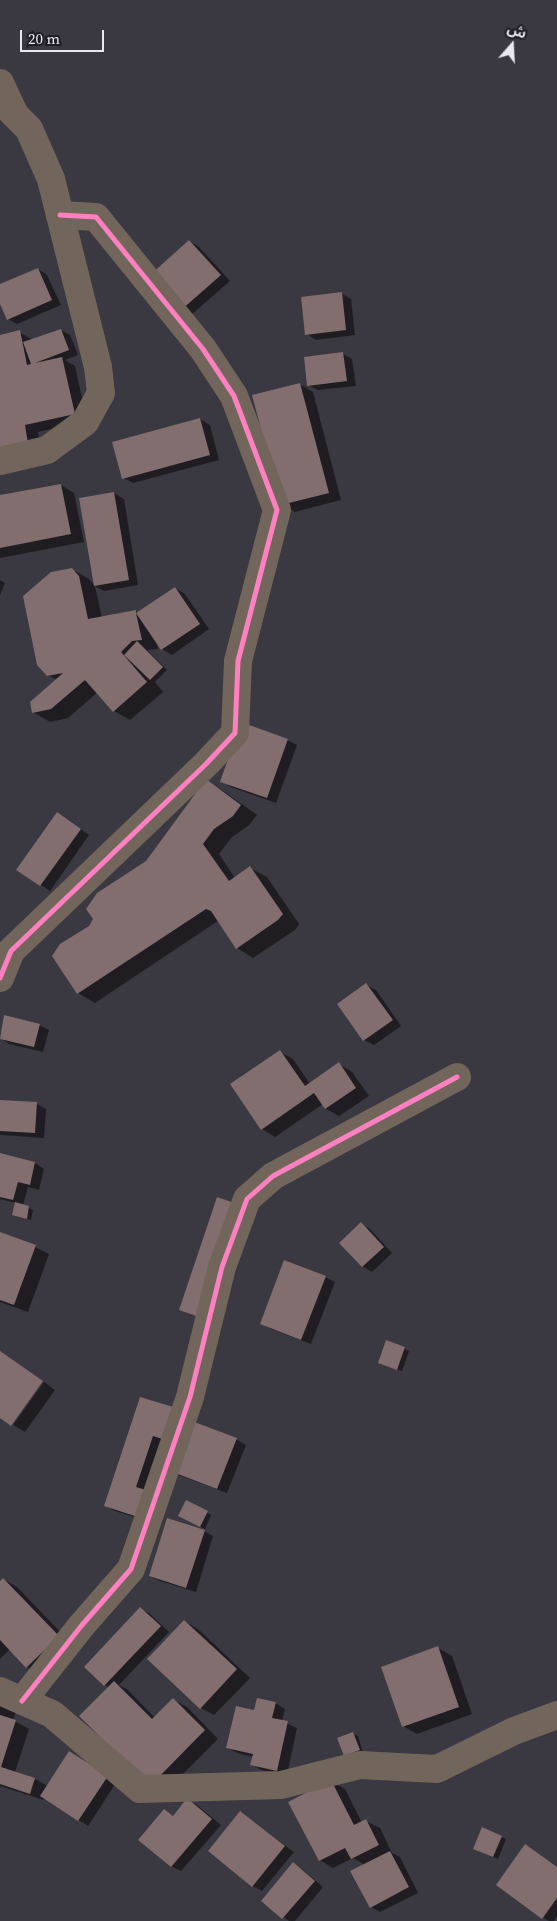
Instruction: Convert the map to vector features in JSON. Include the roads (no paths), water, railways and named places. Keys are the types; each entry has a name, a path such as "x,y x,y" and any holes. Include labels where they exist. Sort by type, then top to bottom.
{"street":[{"path":"0,83 8,107 29,129 52,179 98,367 101,393 85,422 47,450 0,461"},
{"path":"0,978 11,951 206,764 235,733 238,661 277,510 234,396 203,349 96,217 60,216"},
{"path":"457,1077 273,1176 247,1199 222,1267 190,1398 132,1569 82,1625 11,1696 52,1714 140,1789 281,1785 360,1765 437,1769 514,1731 557,1714"}]}
